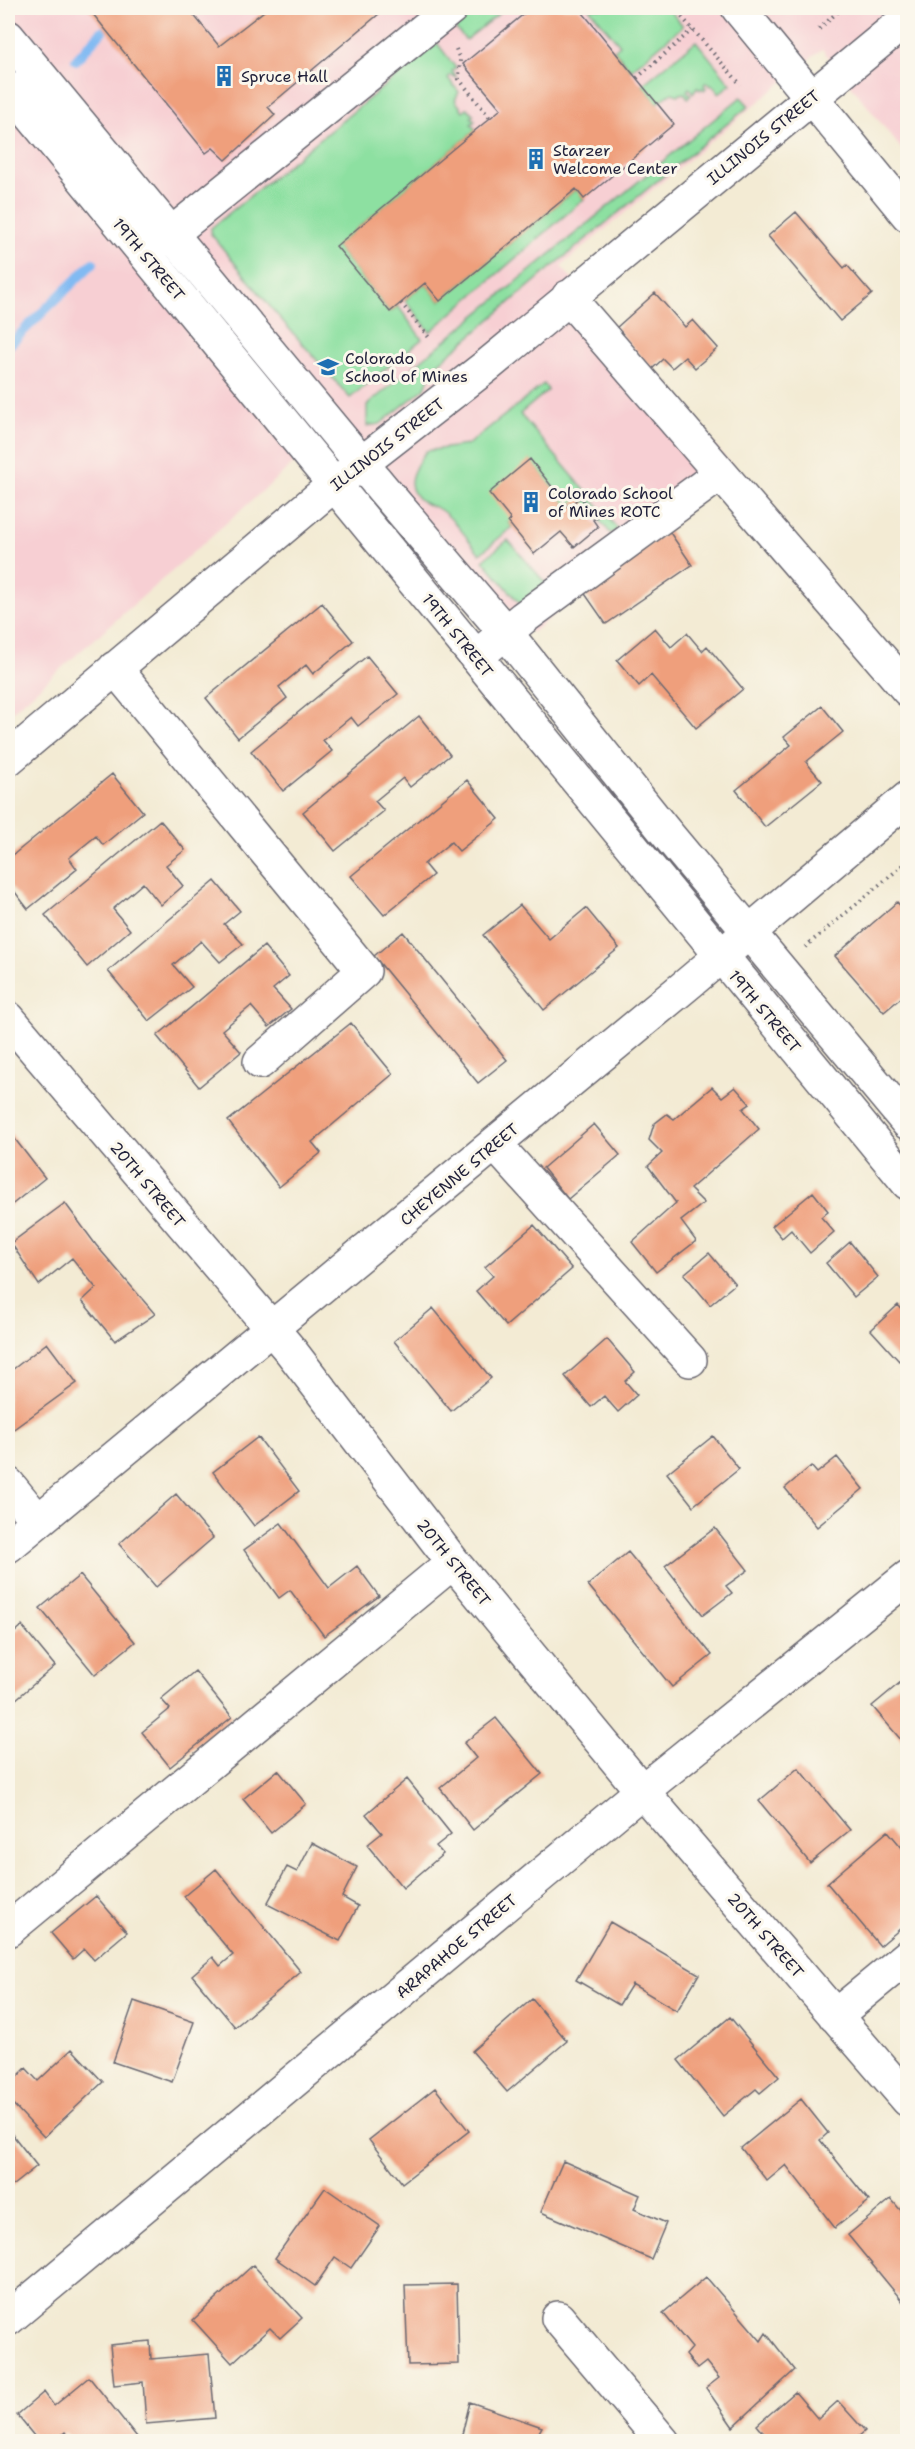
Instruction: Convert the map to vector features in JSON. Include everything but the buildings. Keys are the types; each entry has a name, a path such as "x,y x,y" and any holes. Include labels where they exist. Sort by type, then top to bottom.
{"street":[{"path":"171,234 451,8"},
{"path":"738,8 908,215"},
{"name":"ILLINOIS STREET","path":"8,759 335,484 488,365 908,18"},
{"name":"19TH STREET","path":"8,37 506,633 663,829 908,1123"},
{"name":"19TH STREET","path":"8,87 650,868 720,957 908,1183"},
{"path":"568,297 908,690"},
{"path":"476,657 720,474"},
{"path":"115,668 363,971 260,1062"},
{"name":"CHEYENNE STREET","path":"8,1546 720,957 908,798"},
{"name":"20TH STREET","path":"8,1018 290,1350 453,1562 642,1791 908,2100"},
{"path":"495,1144 690,1360"},
{"path":"8,1484 38,1521"},
{"path":"8,1930 453,1562"},
{"name":"ARAPAHOE STREET","path":"8,2319 642,1791 908,1577"},
{"path":"836,2016 908,1956"},
{"path":"558,2319 663,2442"}],"path":[{"path":"674,8 741,85"},
{"path":"819,28 842,8"},
{"path":"637,78 692,30"},
{"path":"456,48 459,60 459,79 490,118"},
{"path":"401,303 431,340"},
{"path":"795,952 908,861"}],"shaded area":[{"name":"Colorado School of Mines","path":"8,8 907,8 907,156 822,49 561,266 731,465 532,633 473,566 463,566 340,423 8,715"}],"green space":[{"path":"480,8 506,8 466,40 455,28"},
{"path":"589,8 668,8 683,26 631,70 614,50 620,45"},
{"path":"696,41 731,84 719,93 706,82 704,90 697,87 693,93 689,88 687,91 691,95 688,98 684,93 678,95 672,93 657,103 642,85"},
{"path":"437,43 456,68 452,71 457,78 451,75 448,78 459,92 455,100 463,111 467,108 474,115 471,117 475,121 471,124 476,130 336,246 390,312 398,306 422,339 350,398 272,309 211,234 211,228"},
{"path":"741,97 749,106 547,271 433,368 425,388 380,424 367,426 367,405"},
{"path":"576,189 584,199 430,332 405,300 425,283 440,301"},
{"path":"544,384 548,390 520,414 618,529 611,534 580,497 568,507 531,461 511,520 508,522 512,527 480,554 447,515 417,497 411,485 414,471 426,451 467,445"},
{"path":"508,540 548,586 522,606 483,560"}],"waterway":[{"path":"76,60 102,31"},
{"path":"8,346 93,263"}],"place":[{"name":"Spruce Hall","path":"224,76"},
{"name":"Starzer Welcome Center","path":"536,159"},
{"name":"Colorado School of Mines","path":"328,367"},
{"name":"Colorado School of Mines ROTC","path":"531,502"}]}
